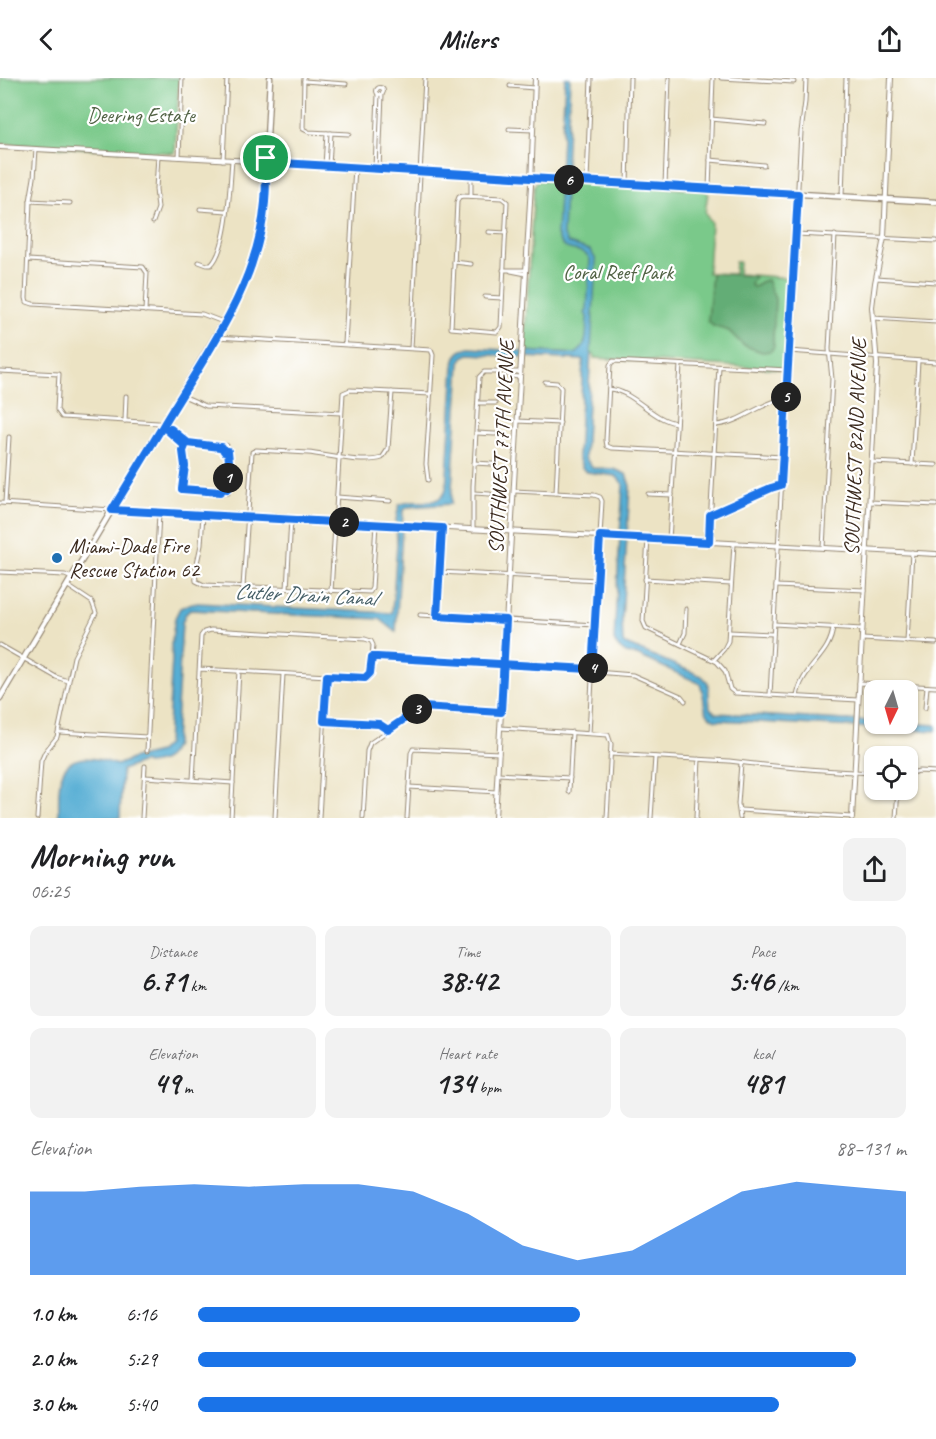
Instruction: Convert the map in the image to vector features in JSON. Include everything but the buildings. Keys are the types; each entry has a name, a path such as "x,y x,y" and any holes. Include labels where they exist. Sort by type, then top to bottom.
{"main road":[{"path":"0,698 112,510 165,428 181,395 243,290 257,249 263,215 270,78"},
{"path":"267,162 936,202"}],"street":[{"path":"179,157 182,78"},
{"path":"223,160 226,78"},
{"path":"411,348 425,78"},
{"name":"SOUTHWEST 77TH AVENUE","path":"495,818 532,178 535,78"},
{"path":"587,181 591,78"},
{"path":"627,184 630,78"},
{"path":"665,186 669,78"},
{"path":"709,189 713,78"},
{"path":"721,78 794,82"},
{"path":"770,695 801,132 806,78"},
{"path":"842,196 846,78"},
{"name":"SOUTHWEST 82ND AVENUE","path":"852,817 877,357 873,291 884,238 891,78"},
{"path":"346,84 304,80 302,125 304,130 349,134"},
{"path":"510,86 534,88"},
{"path":"377,169 380,94"},
{"path":"711,121 765,124"},
{"path":"509,129 533,130"},
{"path":"327,166 329,133"},
{"path":"0,147 267,162"},
{"path":"36,149 30,201 26,298 28,303 203,314 224,323"},
{"path":"153,222 158,208 156,190 158,156"},
{"path":"199,262 207,265 215,262 224,233 232,160"},
{"path":"710,162 764,165"},
{"path":"345,344 355,167"},
{"path":"471,196 472,174"},
{"path":"471,196 506,199 507,203 502,298 499,330 496,332 451,328 457,202 459,197 471,196"},
{"path":"30,201 70,203"},
{"path":"200,209 227,211"},
{"path":"489,231 506,232"},
{"path":"796,234 936,241"},
{"path":"823,548 832,375 829,353 835,236"},
{"path":"28,260 143,267 147,271 145,311"},
{"path":"454,262 471,264"},
{"path":"503,270 526,272"},
{"path":"876,278 936,282"},
{"path":"485,297 502,298"},
{"path":"873,318 936,322"},
{"path":"216,337 431,350 433,356 426,464 428,480"},
{"path":"789,351 936,362"},
{"path":"783,457 608,447 606,440 610,364 615,361 788,370"},
{"path":"912,464 918,361"},
{"path":"669,540 680,364"},
{"path":"709,542 719,367"},
{"path":"0,371 59,374 57,410 59,416 158,423 171,429 185,443 183,490 187,488 223,492 227,489 228,451 224,451 222,447 185,443"},
{"path":"473,530 477,403 481,375 484,372 509,376 520,375"},
{"path":"545,382 559,384 561,390 556,493"},
{"path":"609,388 619,391 666,420 677,423"},
{"path":"331,592 342,395 346,390 430,394"},
{"path":"243,587 252,452 256,450 308,453 339,458 377,459 386,455 388,448 392,392"},
{"path":"181,395 204,405 341,413"},
{"path":"124,421 126,396"},
{"path":"716,425 726,423 772,401 786,398"},
{"path":"477,403 496,403"},
{"path":"518,421 560,423"},
{"path":"477,433 495,434"},
{"path":"5,503 9,438"},
{"path":"872,462 936,465"},
{"path":"474,463 492,464"},
{"path":"710,515 781,485"},
{"path":"514,491 595,495 601,500 589,733"},
{"path":"474,493 490,494"},
{"path":"648,494 672,495"},
{"path":"337,497 390,501"},
{"path":"870,502 936,506"},
{"path":"0,503 936,554"},
{"path":"147,751 159,512"},
{"path":"203,514 201,547 195,574 198,583 243,587 331,592 366,593 371,591 376,524"},
{"path":"287,589 291,519"},
{"path":"437,616 442,528"},
{"path":"648,538 644,627 714,660 726,673 732,692 858,700"},
{"path":"714,660 726,646 729,632 734,543"},
{"path":"907,642 912,552"},
{"path":"0,572 64,575 72,578"},
{"path":"439,572 598,580"},
{"path":"645,579 732,584"},
{"path":"37,818 40,764 59,732 74,657 94,619 96,610 91,601 67,586"},
{"path":"776,586 865,590"},
{"path":"680,644 685,630 686,609"},
{"path":"420,615 595,625"},
{"path":"774,624 862,629"},
{"path":"798,697 801,680 830,642 833,627"},
{"path":"193,780 202,635 205,631 365,639 371,641 373,646 369,676 360,679 200,669"},
{"path":"729,632 773,634"},
{"path":"862,639 936,643"},
{"path":"0,645 56,677 68,681"},
{"path":"372,657 589,669 633,675 681,696 685,702"},
{"path":"231,818 238,671"},
{"path":"275,818 283,674"},
{"path":"319,818 327,676"},
{"path":"859,683 936,687"},
{"path":"925,708 927,687"},
{"path":"363,818 367,747 388,730 422,707 501,712"},
{"path":"324,721 379,724 388,730"},
{"path":"500,728 608,735 611,742 607,818"},
{"path":"59,732 148,737"},
{"path":"569,792 572,732"},
{"path":"407,818 412,750 419,748 499,753"},
{"path":"610,754 864,772"},
{"path":"651,818 655,756"},
{"path":"696,818 699,759"},
{"path":"740,818 738,804 741,763"},
{"path":"142,818 145,766"},
{"path":"918,771 936,772"},
{"path":"498,774 570,778"},
{"path":"145,777 233,783"},
{"path":"409,787 497,792"},
{"path":"896,818 897,800"},
{"path":"740,810 852,817"},
{"path":"785,813 785,818"}],"green space":[{"name":"Deering Estate","path":"0,78 179,78 175,153 0,144"},
{"name":"Coral Reef Park","path":"537,181 704,190 708,193 705,213 711,223 708,273 734,274 735,262 739,262 738,274 790,278 786,365 783,369 594,358 594,355 524,351 534,187"},
{"path":"712,273 755,276 751,285 753,287 767,280 775,299 774,346 771,351 762,352 743,345 729,331 713,326 708,321"}],"water":[{"path":"565,78 570,78 563,234 568,243 590,250 596,260 585,458 593,468 614,469 626,474 630,486 622,619 623,643 702,676 708,683 710,708 716,713 864,721 864,727 716,720 707,713 699,683 637,655 626,653 617,646 614,640 623,484 616,476 587,472 583,469 578,457 583,360 469,354 463,357 460,363 451,504 408,507 403,511 396,632 380,619 190,610 182,623 175,744 171,753 165,759 157,762 147,764 143,762 122,770 120,818 59,818 60,779 66,767 72,762 86,758 117,765 159,752 167,744 171,645 175,618 180,608 198,603 392,613 397,544 396,520 399,505 432,501 442,496 446,490 454,365 459,353 470,348 575,354 585,343 590,259 582,252 564,246 557,234"},
{"path":"918,724 936,725 936,731 918,730"}],"place":[{"name":"Miami-Dade Fire Rescue Station 62","path":"57,558"}],"route":[{"path":"266,158 262,162 266,174 263,220 247,279 228,316 163,426 168,433 185,446 182,489 220,492 227,489 228,451 224,451 222,447 188,443 171,429 163,426 112,510 442,528 437,616 506,620 504,664 501,712 422,707 388,730 379,724 324,721 327,676 365,678 369,676 372,657 504,664 589,669 592,671 600,536 709,542 710,515 781,485 798,194 282,163 266,158"}],"water label":[{"name":"Cutler Drain Canal","path":"305,595"}]}
